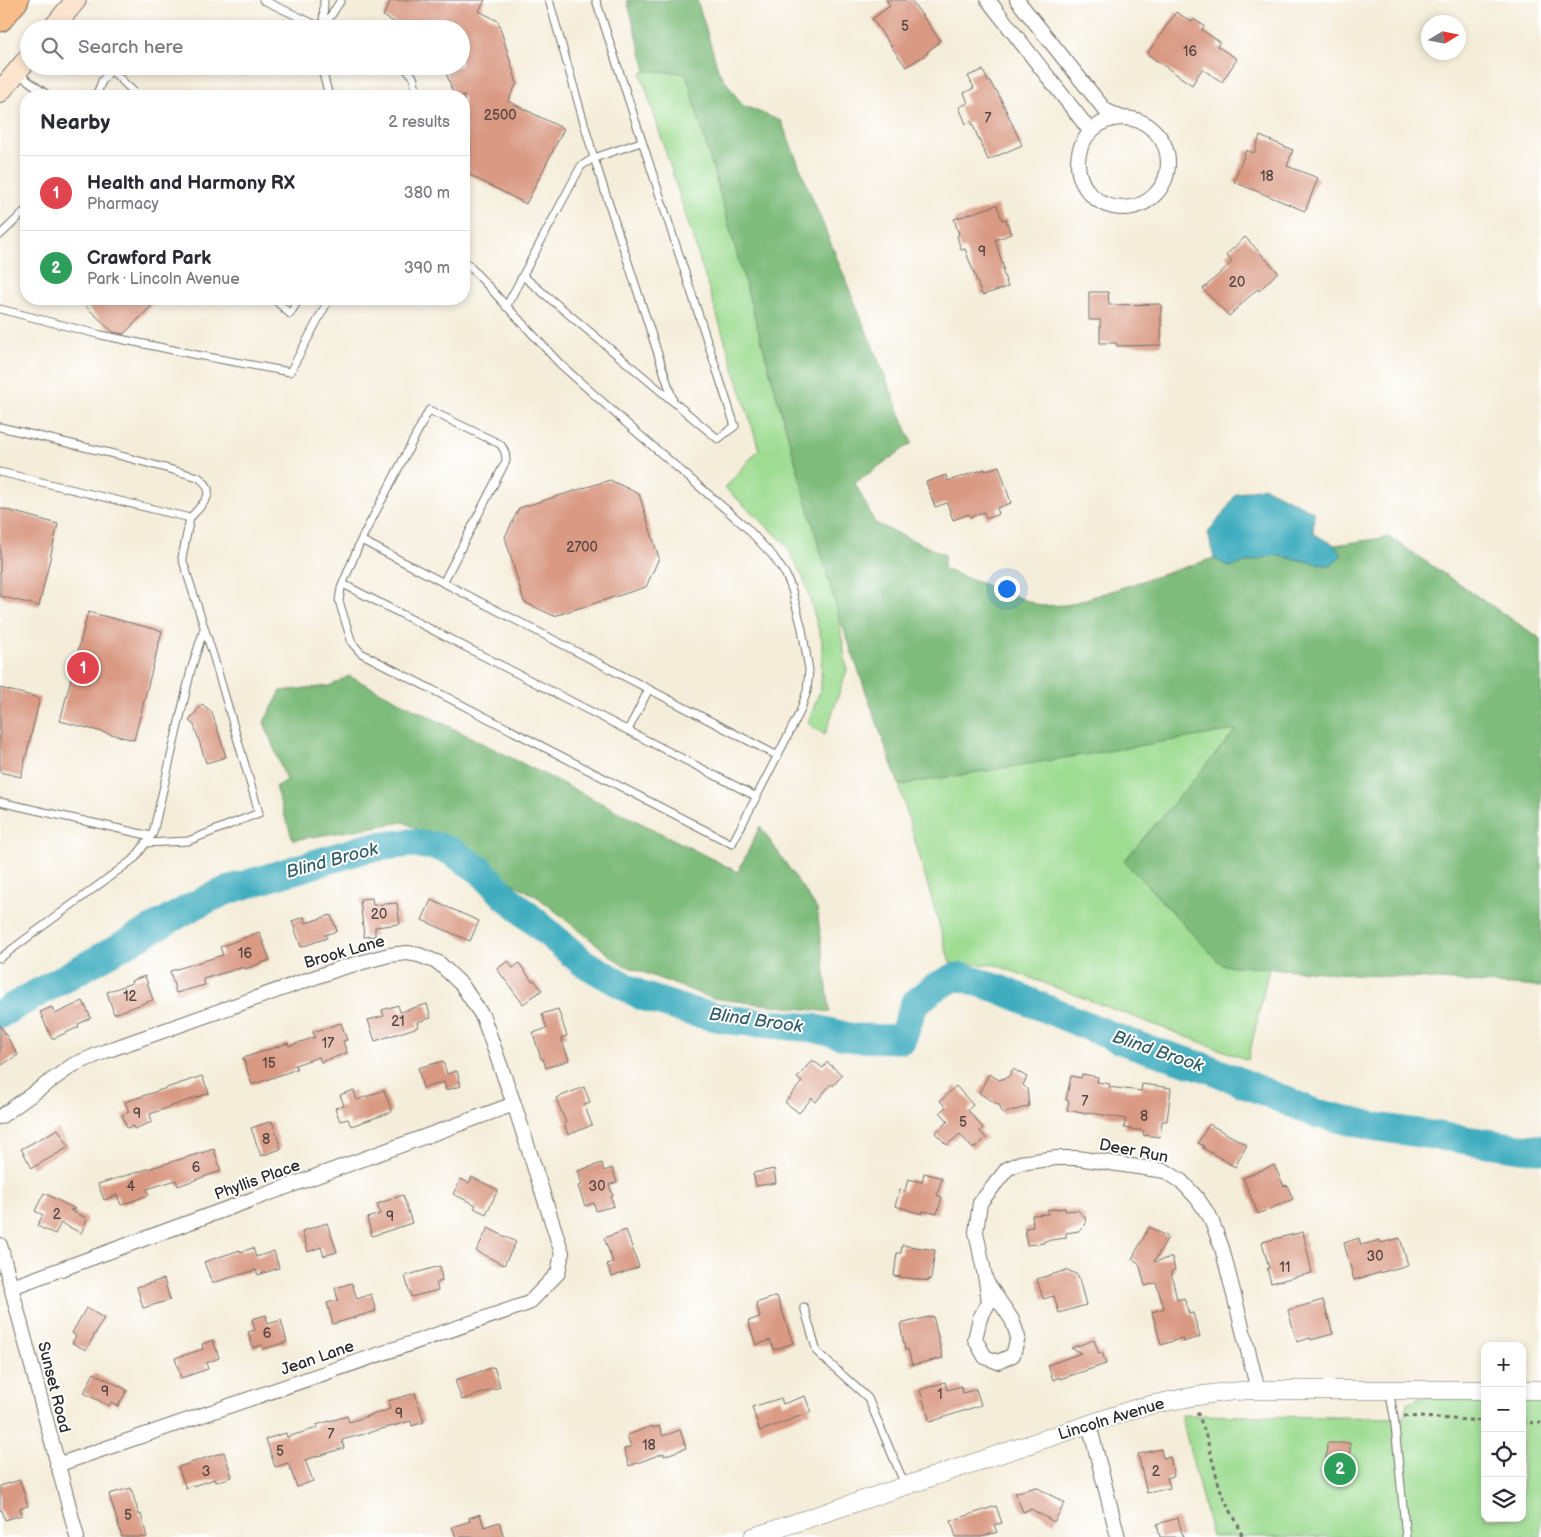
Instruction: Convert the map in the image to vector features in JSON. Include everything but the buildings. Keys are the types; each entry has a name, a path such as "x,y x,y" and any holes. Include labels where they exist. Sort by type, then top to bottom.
{"highway":[{"path":"0,19 16,0"}],"main road":[{"path":"59,20 76,0"},
{"path":"0,92 20,67"}],"street":[{"path":"988,0 1091,132"},
{"path":"1017,0 1105,110 1122,118 1142,122 1155,131 1165,145 1168,160 1167,176 1157,194 1144,203 1130,208 1113,207 1099,201 1088,190 1080,176 1079,160 1082,145 1091,132 1106,122 1122,118"},
{"name":"Brook Lane","path":"0,1117 73,1065 106,1051 342,968 389,955 407,953 419,955 439,963 462,985 483,1017 514,1104 562,1253"},
{"name":"Phyllis Place","path":"12,1287 514,1104"},
{"name":"Deer Run","path":"986,1280 1012,1320 1018,1337 1013,1355 998,1362 985,1357 975,1339 980,1318 989,1302 976,1232 980,1203 1007,1169 1020,1163 1056,1158 1077,1158 1165,1171 1181,1180 1210,1217 1222,1248 1258,1390"},
{"name":"Sunset Road","path":"0,1245 76,1537"},
{"name":"Jean Lane","path":"57,1465 529,1303 558,1273 562,1253"},
{"name":"Lincoln Avenue","path":"754,1537 1137,1408 1176,1399 1229,1391 1258,1390 1481,1390"},
{"path":"1526,1390 1541,1390"},
{"path":"1089,1424 1118,1537"}],"lane":[{"path":"263,0 305,20"},
{"path":"324,0 324,20"},
{"path":"329,20 341,0"},
{"path":"549,0 594,158 673,401"},
{"path":"523,276 718,439 735,426 596,0"},
{"path":"31,75 44,90"},
{"path":"98,90 107,75"},
{"path":"116,75 132,90"},
{"path":"323,75 327,90"},
{"path":"412,75 416,84 414,90"},
{"path":"506,306 581,166 594,158 641,142"},
{"path":"0,235 20,216"},
{"path":"443,583 506,461 505,449 500,444 428,410 361,540 343,584 340,601 352,643 361,653 732,844 800,712 808,691 809,670 796,600 786,575 773,556 745,526 560,364 470,267"},
{"path":"280,305 290,314 295,305"},
{"path":"0,309 101,335 290,372 327,305"},
{"path":"0,427 118,455 198,477 206,482 210,491 208,497 190,518 182,558 259,814 188,841 145,844"},
{"path":"0,472 190,518"},
{"path":"361,540 778,756"},
{"path":"343,584 757,797"},
{"path":"0,958 135,858 151,836 191,670 204,629"},
{"path":"628,730 649,689"},
{"path":"0,802 151,836"},
{"path":"804,1307 816,1352 868,1398 905,1485"},
{"path":"1389,1389 1394,1416 1406,1537"}],"path":[{"path":"1195,1409 1209,1443 1213,1466 1222,1492 1242,1537"},
{"path":"1394,1416 1481,1421"},
{"path":"1526,1422 1541,1423"}],"green space":[{"path":"627,0 697,0 719,72 742,105 781,121 912,443 855,483 875,523 945,555 943,569 1041,606 1067,605 1214,558 1230,567 1274,555 1331,566 1342,555 1335,545 1389,537 1541,639 1541,987 1222,965 1124,861 1236,730 899,785 838,613 686,73 646,71"},
{"path":"646,71 686,73 838,613 847,670 825,735 808,723 821,688 822,641 805,582 785,543 725,488 759,449 641,73"},
{"path":"349,676 738,872 760,826 817,909 830,1012 711,998 621,964 539,898 404,822 293,840 275,787 286,780 264,722 281,691 330,686"},
{"path":"1237,729 1222,965 1269,968 1248,1060 996,965 950,963 899,785"},
{"path":"1419,1397 1481,1398 1481,1522 1526,1522 1526,1399 1541,1400 1541,1537 1212,1537 1181,1415 1403,1418 1407,1404"}],"water":[{"path":"1264,487 1314,512 1313,534 1335,545 1342,555 1331,566 1274,555 1229,567 1214,558 1208,532 1236,494"}],"waterway":[{"name":"Blind Brook","path":"0,1014 197,904 228,890 367,848 411,843 435,846 451,851 480,870 504,895 582,962 642,996 688,1011 731,1020 813,1028 853,1038 902,1039 914,1004 934,988 953,978 963,977 999,989 1126,1042 1210,1069 1315,1113 1377,1127 1521,1148 1541,1149"}],"place":[{"name":"Health and Harmony RX","path":"83,668"},
{"name":"Crawford Park","path":"1340,1469"}]}
